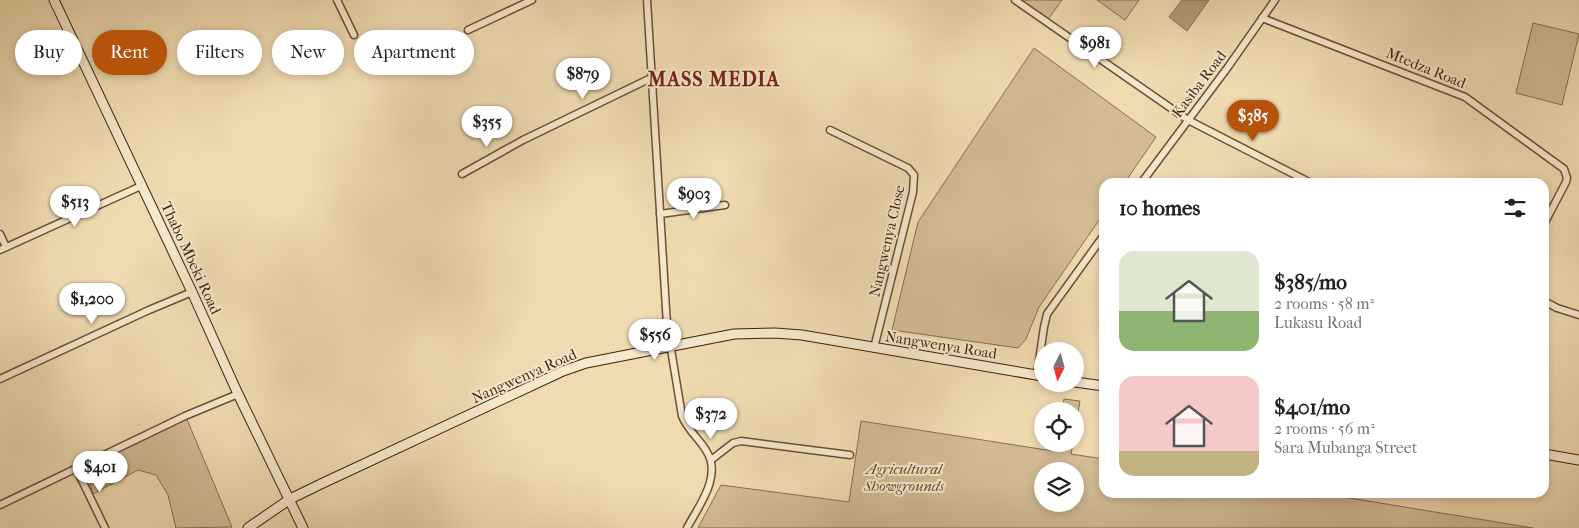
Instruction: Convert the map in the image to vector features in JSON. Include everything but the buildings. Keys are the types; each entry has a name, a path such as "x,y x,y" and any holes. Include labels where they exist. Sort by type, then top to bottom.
{"main road":[{"name":"Thabo Mbeki Road","path":"54,0 238,394 303,528"},
{"name":"Nangwenya Road","path":"248,528 290,499 563,371 611,357 734,334 789,334 1034,374"},
{"path":"1084,383 1099,385"},
{"path":"1549,455 1579,460"}],"street":[{"path":"338,0 354,35"},
{"path":"468,30 532,0"},
{"path":"647,0 667,325 682,416 688,428 707,451 711,460 709,486 687,528"},
{"path":"1015,0 1188,120 1301,178"},
{"name":"Kasiba Road","path":"1145,178 1228,67 1275,0"},
{"name":"Mtedza Road","path":"1262,18 1465,97 1564,169 1567,178 1566,182 1549,214"},
{"path":"462,174 523,140 651,78"},
{"name":"Nangwenya Close","path":"830,130 908,168 914,175 913,192 874,348"},
{"path":"0,234 3,249 141,186"},
{"path":"660,214 725,205"},
{"path":"1043,342 1047,314 1099,242"},
{"path":"0,379 192,292"},
{"path":"1549,304 1579,315"},
{"path":"0,505 185,416 238,394"},
{"path":"711,460 733,444 741,441 850,455"},
{"path":"76,468 105,528"}],"green space":[{"path":"1019,0 1062,0 1047,21"},
{"path":"1097,0 1139,0 1125,20"},
{"path":"1533,23 1579,34 1562,105 1516,93"},
{"path":"1034,48 1156,137 1128,178 1099,178 1099,220 1039,307 1026,339 1018,348 892,330 918,222"},
{"path":"1064,399 1080,401 1080,402 1063,402"},
{"path":"186,417 232,527 176,528 168,495 156,475 138,470 93,494 85,464"},
{"name":"Agricultural Showgrounds","path":"861,421 1034,448 1034,452 1071,452 1071,454 1099,458 1099,498 1350,498 1533,528 698,528 721,485 849,502"}],"shaded area":[{"path":"1182,0 1209,0 1187,31 1169,17"}],"district":[{"name":"MASS MEDIA","path":"714,79"}]}
